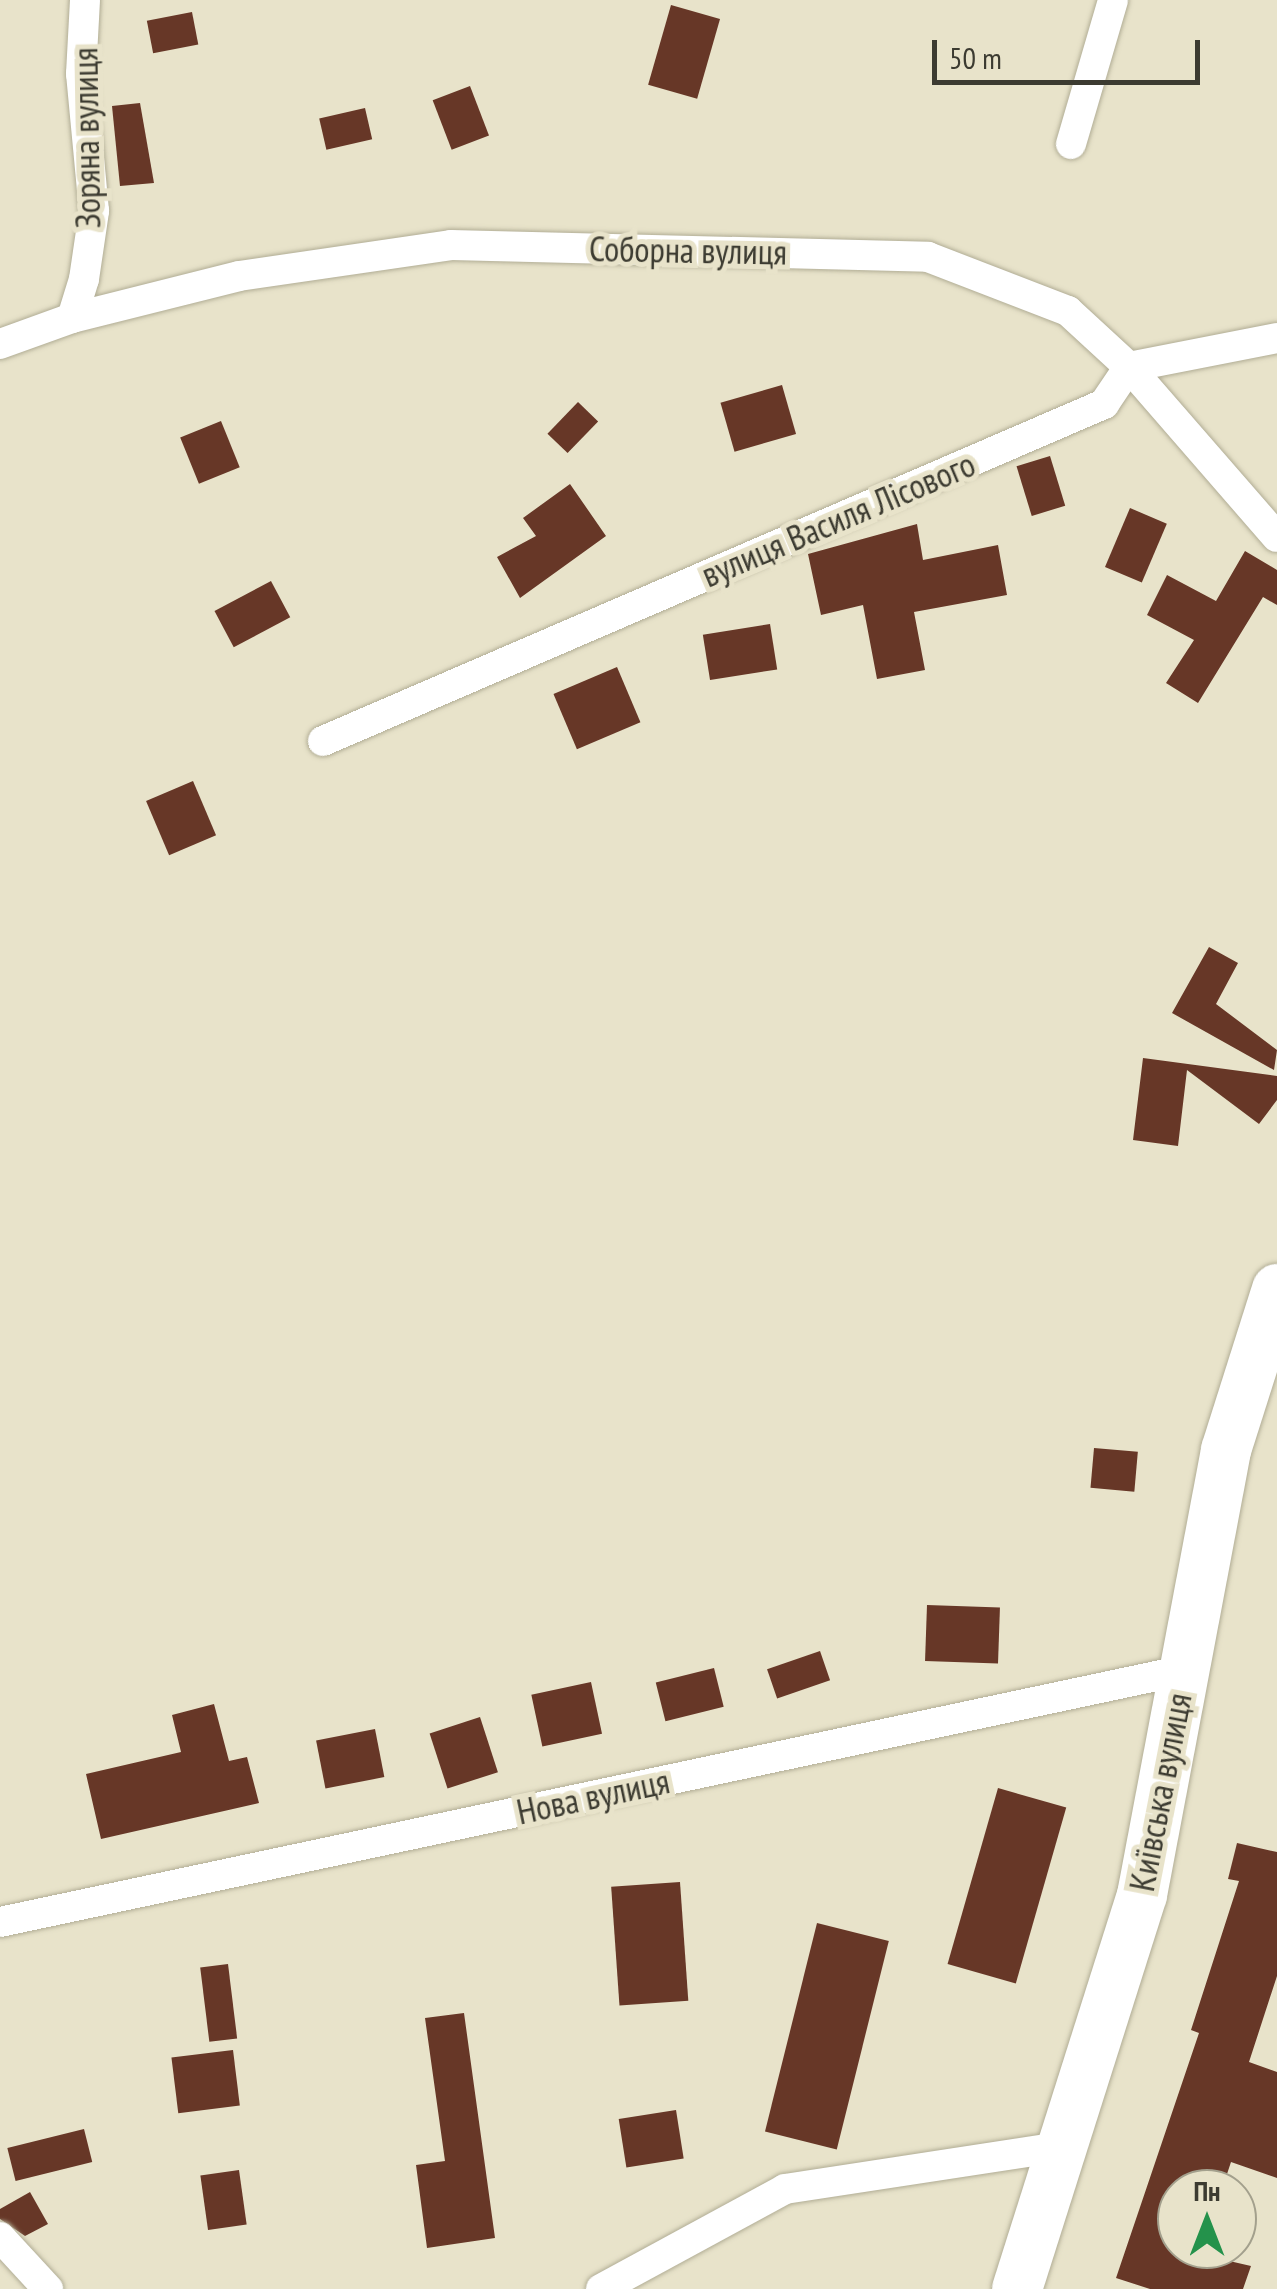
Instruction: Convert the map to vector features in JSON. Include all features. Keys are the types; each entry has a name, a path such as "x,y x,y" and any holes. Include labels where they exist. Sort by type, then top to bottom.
{"main road":[{"name":"Київська вулиця","path":"1017,2289 1142,1894 1226,1450 1277,1289"}],"street":[{"name":"Зоряна вулиця","path":"72,318 94,211 81,74 85,0"},
{"path":"1071,144 1113,0"},
{"name":"Соборна вулиця","path":"72,318 239,276 451,245 928,257 1068,311 1129,367"},
{"path":"0,344 72,318"},
{"path":"1277,338 1129,367 1277,537"},
{"name":"вулиця Василя Лісового","path":"323,741 1104,404 1129,367"},
{"name":"Нова вулиця","path":"0,1922 1185,1670"},
{"path":"604,2288 785,2188 1059,2147"},
{"path":"0,2237 48,2289"}],"building":[{"path":"671,5 720,19 697,99 648,85"},
{"path":"192,12 198,44 153,53 147,21"},
{"path":"470,86 489,135 452,150 433,100"},
{"path":"140,103 154,183 120,186 112,106"},
{"path":"365,108 372,139 326,150 319,119"},
{"path":"782,385 796,434 735,452 720,403"},
{"path":"578,402 598,421 568,453 547,434"},
{"path":"221,421 240,467 199,484 180,437"},
{"path":"1050,456 1065,506 1032,516 1017,466"},
{"path":"570,484 606,536 520,598 497,557 536,536 523,518"},
{"path":"1130,508 1167,524 1142,583 1105,567"},
{"path":"917,524 923,560 998,545 1007,595 914,612 925,670 877,679 863,605 821,615 808,554"},
{"path":"1245,551 1277,570 1277,605 1263,597 1198,703 1166,683 1194,640 1147,615 1167,575 1216,601"},
{"path":"271,581 290,617 234,647 214,611"},
{"path":"770,624 777,669 710,680 703,635"},
{"path":"617,667 640,722 577,749 553,694"},
{"path":"193,781 216,835 169,855 146,801"},
{"path":"1209,947 1238,963 1216,1004 1277,1050 1274,1070 1172,1013"},
{"path":"1143,1058 1277,1076 1277,1100 1259,1124 1187,1070 1178,1146 1133,1140"},
{"path":"1094,1448 1138,1452 1134,1492 1091,1488"},
{"path":"927,1605 1000,1608 998,1664 925,1661"},
{"path":"820,1651 830,1680 777,1699 767,1669"},
{"path":"714,1668 724,1707 665,1721 656,1683"},
{"path":"591,1682 602,1734 542,1747 531,1695"},
{"path":"214,1704 229,1761 247,1757 259,1803 101,1839 86,1774 181,1752 172,1715"},
{"path":"480,1717 498,1772 448,1789 430,1733"},
{"path":"375,1729 384,1777 325,1789 316,1740"},
{"path":"998,1788 1066,1808 1016,1983 948,1964"},
{"path":"1237,1843 1277,1852 1277,1976 1249,2062 1277,2072 1277,2178 1231,2162 1229,2169 1157,2169 1157,2269 1250,2269 1243,2289 1150,2289 1116,2278 1199,2033 1191,2030 1239,1881 1228,1879"},
{"path":"680,1882 688,2001 619,2006 611,1887"},
{"path":"817,1923 889,1941 837,2150 765,2132"},
{"path":"228,1964 237,2038 209,2042 200,1967"},
{"path":"464,2013 495,2238 427,2248 416,2165 445,2161 425,2018"},
{"path":"233,2050 240,2106 178,2113 171,2058"},
{"path":"676,2110 684,2158 626,2167 619,2119"},
{"path":"84,2129 92,2162 16,2181 7,2148"},
{"path":"239,2170 247,2224 208,2230 200,2175"},
{"path":"30,2192 48,2224 25,2236 0,2219 0,2209"}]}
